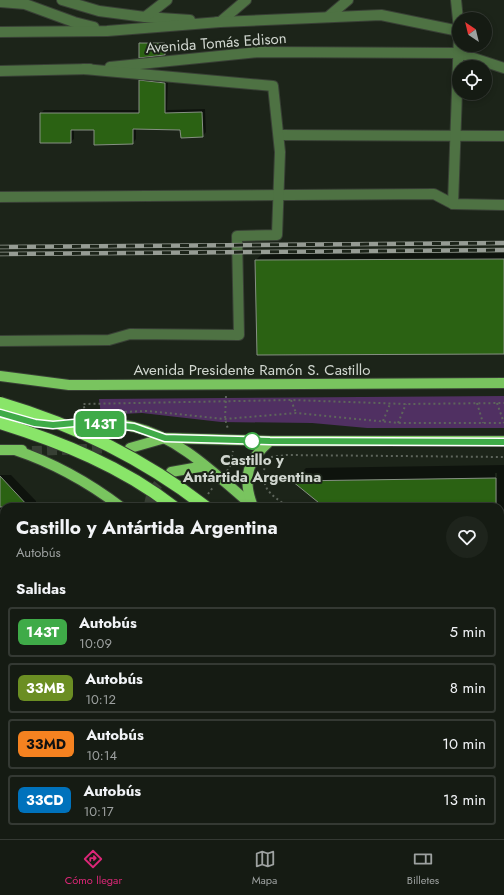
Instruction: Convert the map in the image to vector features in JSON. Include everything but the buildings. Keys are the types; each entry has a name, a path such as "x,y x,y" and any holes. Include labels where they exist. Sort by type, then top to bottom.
{"highway":[{"path":"0,403 68,426 100,440 147,466 200,503"},
{"path":"0,423 38,434 95,459 139,483 168,503"}],"main road":[{"name":"Avenida Presidente Ramón S. Castillo","path":"0,376 69,385 504,383"},
{"path":"86,418 134,427 165,438 205,466 248,503"},
{"path":"130,448 165,438 270,441 504,442"},
{"path":"252,503 248,492 247,478 252,460 258,451 270,441"},
{"path":"0,450 32,450"},
{"path":"15,450 42,459 74,475 115,503"},
{"path":"171,472 205,466"}],"street":[{"path":"62,0 99,12 220,22 246,0"},
{"path":"145,17 167,0"},
{"path":"329,16 348,0"},
{"path":"456,0 457,12"},
{"path":"0,2 25,4 74,22 107,31"},
{"path":"0,32 107,31 220,22 329,16 381,15 452,29"},
{"name":"Avenida Tomás Edison","path":"0,71 84,69 259,52 458,53 504,68"},
{"path":"453,204 458,53"},
{"path":"0,341 109,340 130,334 239,335 237,236 277,235 280,152 273,86 84,69"},
{"path":"279,135 504,136"},
{"path":"0,197 434,194 453,204 504,205"}],"path":[{"path":"291,400 296,413"},
{"path":"86,418 83,404 291,400 390,404 504,403"},
{"path":"477,403 483,423"},
{"path":"117,412 147,411 225,418 296,413 398,423 504,423 497,403"},
{"path":"383,422 390,404"},
{"path":"398,423 406,404"},
{"path":"283,503 269,492 263,482 265,464 271,456 504,457"}],"shaded area":[{"path":"504,396 504,428 367,428 312,423 221,422 142,413 101,415 99,399"}],"tunnel":[{"path":"0,413 35,423 53,425 85,423"},
{"path":"32,451 114,448"},
{"path":"150,503 155,488 169,474"}],"railway":[{"path":"0,247 504,243"},
{"path":"0,254 504,250"}],"bus line":[{"name":"143T","path":"0,413 35,423 53,425 85,422 134,427 165,438 270,441 504,442"}],"place":[{"name":"Castillo y Antártida Argentina","path":"252,441"}]}
